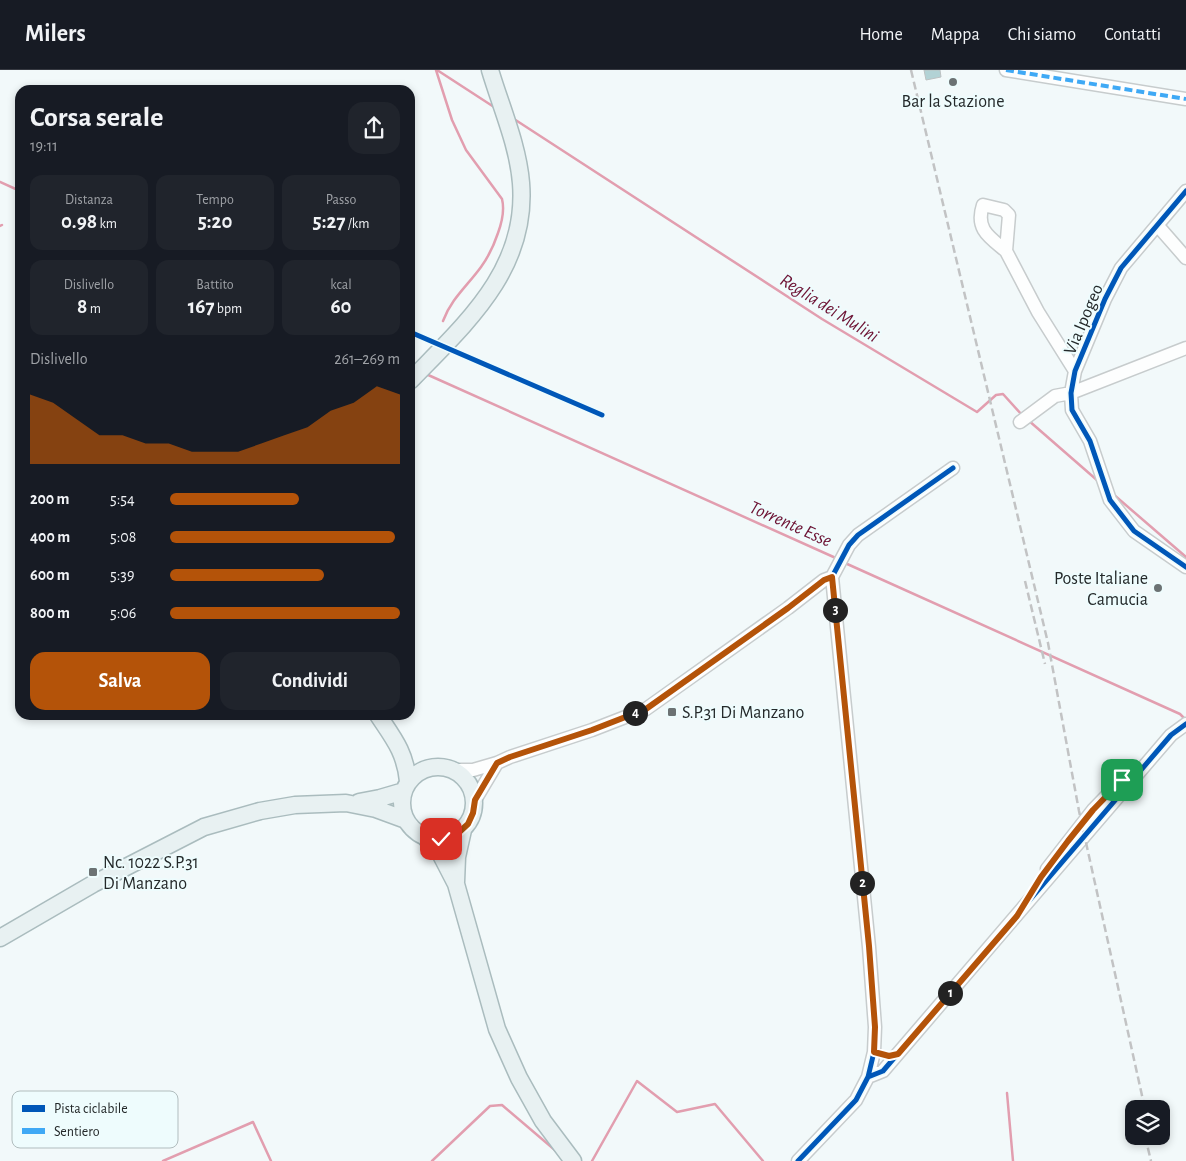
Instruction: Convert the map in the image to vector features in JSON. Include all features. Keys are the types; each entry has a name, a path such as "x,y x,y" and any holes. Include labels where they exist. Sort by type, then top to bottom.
{"main road":[{"path":"415,375 479,309 493,288 514,248 522,206 517,161 490,70"},
{"path":"382,720 395,739 406,762 406,786 402,807 406,820 415,831 424,836 441,839 456,835 463,830"},
{"path":"395,739 416,757 433,767"},
{"path":"346,804 380,798 406,786 418,772 433,767 447,767 455,770 470,785 475,800 473,813 463,830 457,857 456,884"},
{"path":"0,938 93,884 204,827 268,809 295,805 346,804 376,808 406,820"},
{"path":"424,836 441,855 456,884 497,1029 519,1078 543,1121 573,1161"}],"street":[{"path":"1006,70 1186,99"},
{"name":"Via Ipogeo","path":"1071,393 1076,371 1105,299 1121,268 1186,191"},
{"path":"1158,226 1186,258"},
{"path":"1006,251 1038,312 1076,371"},
{"path":"1020,422 1055,396 1071,393 1186,348"},
{"path":"1071,393 1072,410 1090,441 1110,500 1134,531 1186,567"},
{"path":"455,770 473,770 497,763 646,709 834,574 849,545 858,535 953,468"},
{"path":"798,1161 856,1100 868,1077 874,1052 875,1027 869,946 834,574"},
{"path":"868,1077 883,1070 898,1054 1017,916 1041,877 1093,810 1122,780 1156,752 1171,735 1186,724"},
{"path":"475,800 497,763"},
{"path":"874,1052 889,1056 898,1054"}],"building":[{"path":"924,70 940,70 941,77 926,80"}],"waterway":[{"path":"436,70 452,120 466,150 502,199 503,208 501,225 489,255 455,299 443,321"},
{"name":"Reglia dei Mulini","path":"437,70 494,107"},
{"name":"Reglia dei Mulini","path":"514,119 822,319 977,412 996,395 1003,394 1022,415"},
{"name":"Torrente Esse","path":"0,182 15,189"},
{"name":"Torrente Esse","path":"426,374 838,559"},
{"name":"Reglia dei Mulini","path":"1028,420 1098,481"},
{"name":"Reglia dei Mulini","path":"1113,494 1186,557"},
{"name":"Torrente Esse","path":"845,563 1180,714 1186,720"},
{"path":"592,1161 637,1081 677,1112 715,1104 763,1161"},
{"path":"1007,1093 1013,1161"},
{"path":"432,1161 490,1106 502,1105 556,1151"},
{"path":"163,1161 253,1122 271,1161"}],"railway":[{"path":"911,70 1048,643 1079,811 1143,1100"},
{"path":"1025,581 1045,664"},
{"path":"1147,1145 1151,1161"}],"marked path":[{"path":"1006,70 1186,99"}],"cycle path":[{"path":"1186,191 1121,268 1105,299 1075,371 1071,393 1072,410 1090,441 1110,500 1134,531 1186,567"},
{"path":"415,334 602,415"},
{"path":"798,1161 856,1100 868,1077 874,1052 875,1027 869,947 832,577 849,545 858,535 953,468"},
{"path":"868,1077 883,1071 1171,735 1186,724"}],"place":[{"name":"Bar la Stazione","path":"953,82"},
{"name":"Poste Italiane Camucia","path":"1158,588"},
{"name":"S.P.31 Di Manzano","path":"672,712"},
{"name":"Nc. 1022 S.P.31 Di Manzano","path":"93,872"}],"route":[{"path":"441,839 456,835 468,824 473,813 475,800 497,763 646,709 788,608 824,580 832,577 869,946 875,1027 874,1052 889,1056 898,1054 1017,916 1041,877 1068,841 1093,810 1122,780"}]}
